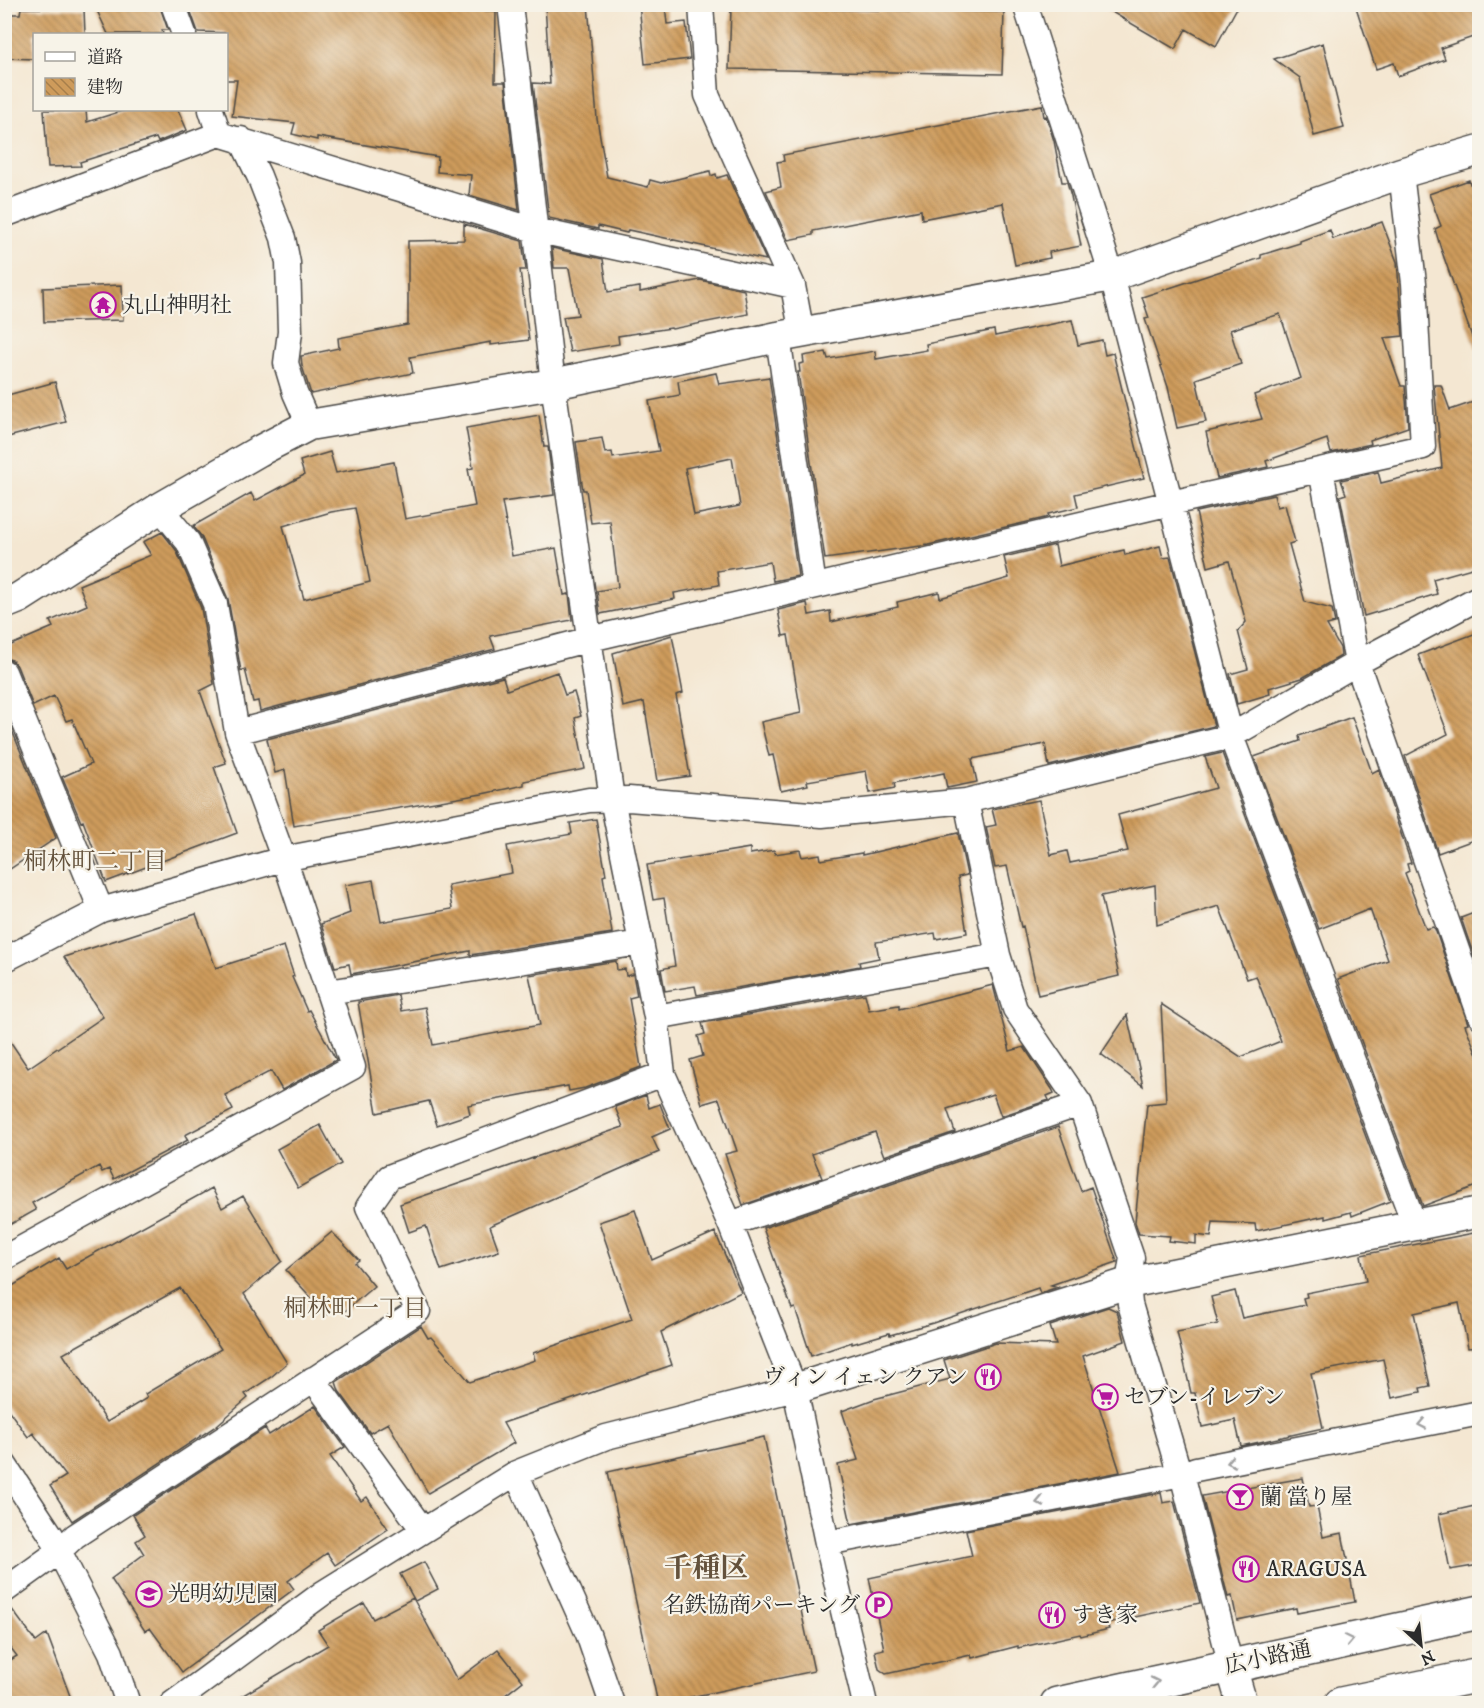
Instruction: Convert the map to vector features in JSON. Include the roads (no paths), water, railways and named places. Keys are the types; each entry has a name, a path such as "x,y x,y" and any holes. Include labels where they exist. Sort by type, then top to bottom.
{"main road":[{"name":"広小路通","path":"1057,1704 1479,1612"},
{"path":"1341,1704 1479,1676"}],"street":[{"path":"173,4 184,33"},
{"path":"510,4 553,384 612,799 656,1017 663,1074 730,1224 795,1389 827,1543 865,1704"},
{"path":"701,4 708,95 793,286 790,335 814,586"},
{"path":"1025,4 1112,276 1230,736 1415,1226"},
{"path":"212,111 259,176 283,238 288,263 290,332 286,363 294,393 309,425"},
{"path":"4,215 230,136 535,230 793,286"},
{"path":"4,604 19,598 160,508 309,425 553,384 790,335 1112,276 1401,173 1479,150"},
{"path":"237,732 590,639 1171,503 1423,447 1414,283 1401,173"},
{"path":"1321,470 1357,663 1479,1017"},
{"path":"4,1258 353,1067 290,876 237,732 215,604 188,542 160,508"},
{"path":"4,960 101,910 283,860 590,800 612,799 822,816 966,801 1230,736 1357,663 1479,597"},
{"path":"4,672 101,910"},
{"path":"966,801 998,955 1015,1009 1080,1104 1132,1258 1128,1283 1130,1304 1176,1462 1182,1474 1230,1666 1242,1704"},
{"path":"328,992 640,943"},
{"path":"656,1017 998,955"},
{"path":"4,1591 58,1552 75,1536 418,1311 368,1207 389,1177 663,1074"},
{"path":"730,1224 1080,1104"},
{"path":"172,1704 323,1593 423,1530 516,1473 606,1437 795,1389 1128,1283 1479,1212"},
{"path":"313,1379 423,1530"},
{"path":"827,1543 1479,1413"},
{"path":"4,1464 51,1535 111,1653 128,1704"},
{"path":"516,1473 588,1634 612,1704"}],"place":[{"name":"丸山神明社","path":"103,305"},
{"name":"ヴィン イェン クアン","path":"988,1377"},
{"name":"セブン-イレブン","path":"1105,1397"},
{"name":"蘭 當り屋","path":"1240,1497"},
{"name":"ARAGUSA","path":"1246,1569"},
{"name":"光明幼児園","path":"149,1594"},
{"name":"名鉄協商パーキング","path":"879,1605"},
{"name":"すき家","path":"1052,1615"}],"district":[{"name":"桐林町二丁目","path":"95,862"},
{"name":"桐林町一丁目","path":"355,1309"},
{"name":"千種区","path":"706,1568"}]}
